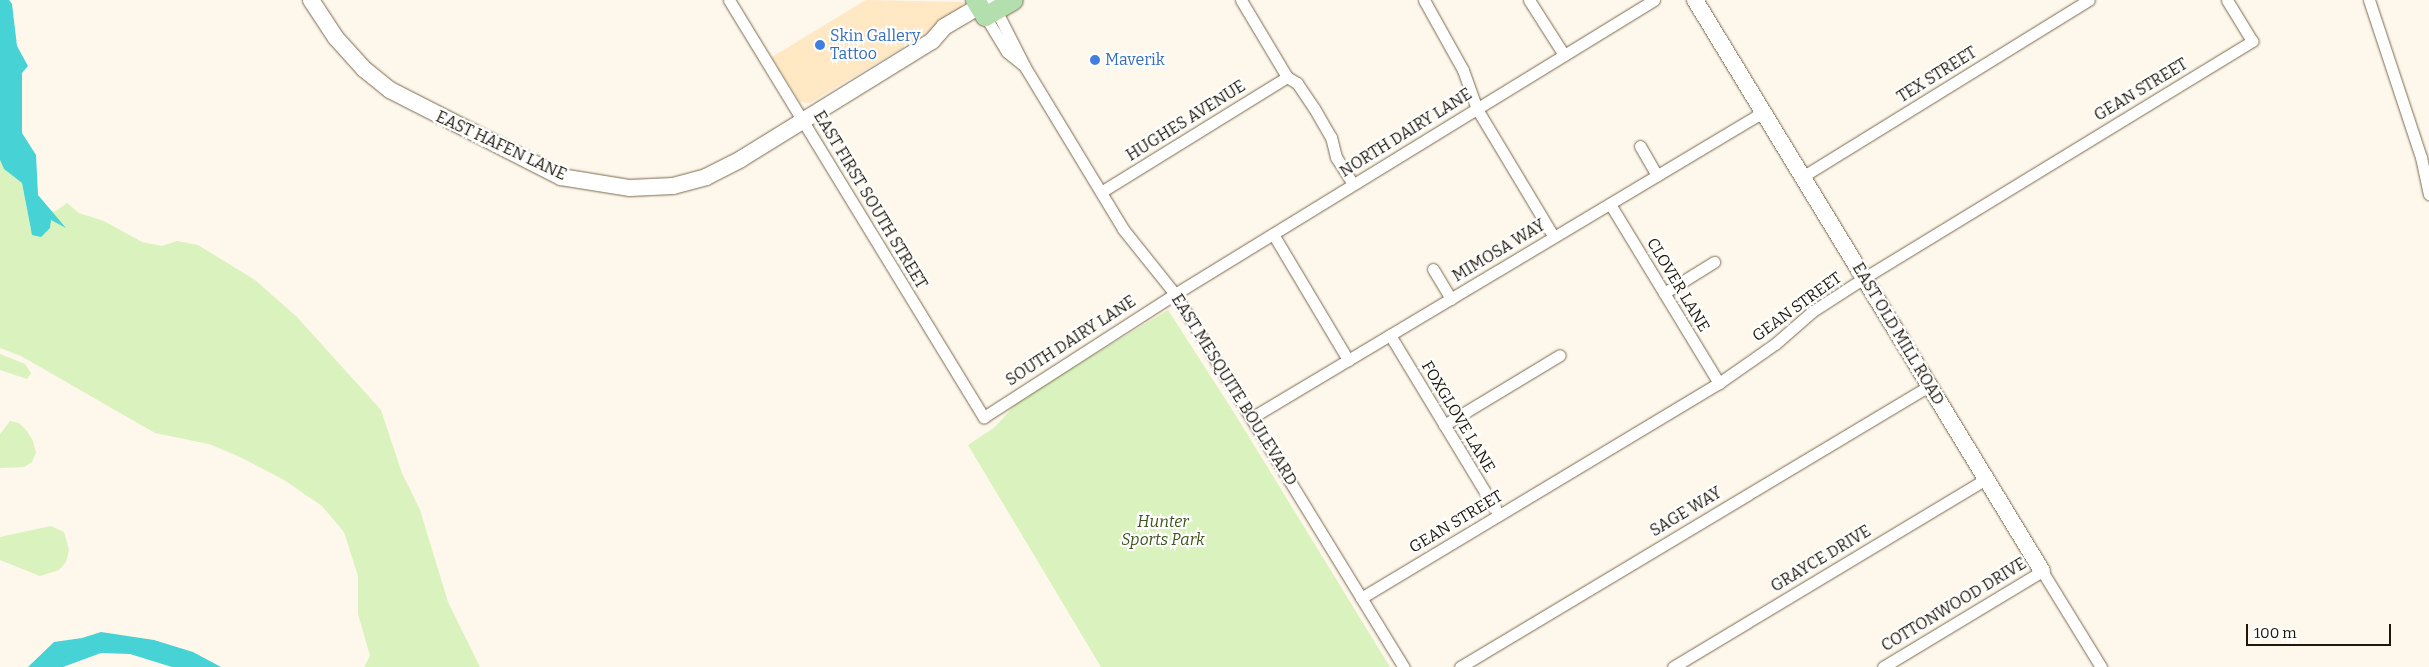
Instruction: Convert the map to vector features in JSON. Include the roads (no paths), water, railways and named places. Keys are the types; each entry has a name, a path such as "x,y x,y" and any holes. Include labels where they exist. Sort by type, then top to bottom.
{"main road":[{"name":"EAST HAFEN LANE","path":"311,0 336,38 364,69 390,90 561,177 630,188 673,186 706,177 803,121 938,37 944,27 987,5"},
{"path":"987,5 1013,0"},
{"name":"EAST OLD MILL ROAD","path":"1694,0 2042,570"}],"street":[{"name":"EAST FIRST SOUTH STREET","path":"729,0 984,416"},
{"path":"1240,0 1287,77 1297,83 1314,108 1331,137 1336,157 1353,184"},
{"path":"1424,0 1464,70 1476,109 1554,237"},
{"path":"1529,0 1564,55"},
{"name":"NORTH DAIRY LANE","path":"1175,294 1654,0"},
{"name":"TEX STREET","path":"1802,177 2089,0"},
{"name":"GEAN STREET","path":"1361,598 1719,383 1775,344 1813,312 1864,278 2252,41 2227,0"},
{"path":"2369,0 2421,157 2429,194"},
{"name":"EAST MESQUITE BOULEVARD","path":"987,5 1007,52 1025,67 1142,256 1175,294 1404,667"},
{"name":"HUGHES AVENUE","path":"1101,192 1287,77"},
{"name":"MIMOSA WAY","path":"1251,418 1763,112"},
{"path":"1640,146 1657,175"},
{"name":"CLOVER LANE","path":"1610,204 1719,383"},
{"path":"1273,234 1348,360"},
{"path":"1664,293 1714,262"},
{"path":"1433,269 1451,299"},
{"name":"SOUTH DAIRY LANE","path":"984,416 1175,294"},
{"name":"FOXGLOVE LANE","path":"1390,335 1499,515"},
{"path":"1444,425 1560,355"},
{"name":"SAGE WAY","path":"1460,667 1929,386"},
{"name":"GRAYCE DRIVE","path":"1673,667 1986,479"},
{"name":"COTTONWOOD DRIVE","path":"1883,667 2042,570"},
{"name":"EAST OLD MILL ROAD","path":"2042,570 2101,667"}],"water":[{"path":"0,0 9,0 12,4 17,46 28,66 22,73 22,133 36,155 38,195 66,228 51,220 50,228 41,237 32,235 22,183 4,169 0,160"},
{"path":"101,632 154,640 193,652 221,667 172,667 130,654 101,653 63,667 28,667 54,642 82,638"}],"place":[{"name":"Skin Gallery Tattoo","path":"820,45"},
{"name":"Maverik","path":"1095,60"}],"park label":[{"name":"Hunter Sports Park","path":"1163,531"}]}
